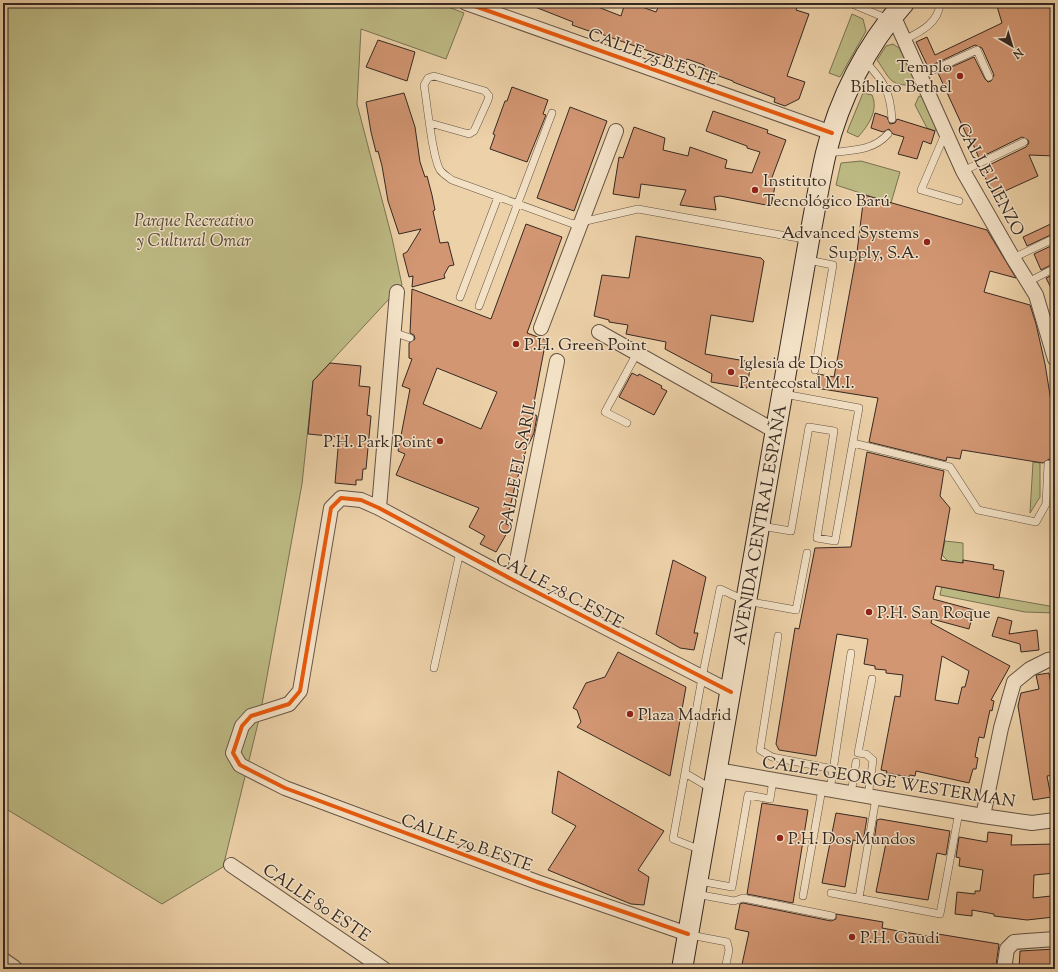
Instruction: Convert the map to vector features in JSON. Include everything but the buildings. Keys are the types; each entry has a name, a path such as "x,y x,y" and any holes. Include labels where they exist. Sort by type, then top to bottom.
{"main road":[{"name":"AVENIDA CENTRAL ESPAÑA","path":"682,969 714,791 775,431 826,153 849,89 864,59 895,12"}],"street":[{"name":"CALLE 75 B ESTE","path":"466,3 832,133"},
{"name":"CALLE LIENZO","path":"895,12 904,40 945,134 963,171 1036,295 1055,356"},
{"path":"541,328 616,131"},
{"path":"379,508 397,292"},
{"path":"599,332 775,431"},
{"name":"CALLE EL SARIL","path":"513,580 557,361"},
{"name":"CALLE 78 C ESTE","path":"240,765 233,753 242,726 251,716 289,704 300,691 331,508 341,498 361,500 379,508 513,580 731,692"},
{"path":"983,816 1001,728 1014,682 1030,669 1048,660 1055,659"},
{"name":"CALLE 79 B ESTE","path":"240,765 292,790 530,879 688,934"},
{"name":"CALLE GEORGE WESTERMAN","path":"717,770 983,816 1032,823 1055,820"},
{"name":"CALLE 80 ESTE","path":"231,865 384,969"},
{"path":"1004,969 1007,949 1014,942 1055,939"},
{"path":"3,962 13,969"}],"lane":[{"path":"850,3 895,12"},
{"path":"904,40 925,30 940,11 940,3"},
{"path":"920,76 977,50 989,77"},
{"path":"864,59 884,81 891,101 892,119"},
{"path":"430,123 469,134 474,131 488,96 485,91 434,76 428,78 424,85 430,123 436,158 440,170 452,180 573,224 638,209 809,240"},
{"path":"479,306 552,113"},
{"path":"826,153 872,147 882,141 888,134"},
{"path":"945,134 921,190 959,201"},
{"path":"963,171 1024,142"},
{"path":"460,297 498,197"},
{"path":"1013,258 1055,238"},
{"path":"806,259 833,265 815,370"},
{"path":"1028,282 1055,268"},
{"path":"393,332 410,338"},
{"path":"627,423 605,412 637,353"},
{"path":"759,525 791,530 809,427 834,431 817,538 835,541 853,443 859,408 782,394"},
{"path":"853,443 950,467 978,510 1036,522 1046,504 1048,464"},
{"path":"434,668 460,552"},
{"path":"703,851 673,839 702,678 720,589 746,601 796,610 807,553"},
{"path":"778,636 760,750 772,757 833,769"},
{"path":"803,896 826,790 833,769 851,653"},
{"path":"859,898 872,797 873,760 866,754 858,752 872,679"},
{"path":"851,794 856,762"},
{"path":"685,772 714,791"},
{"path":"697,887 732,887 748,795 770,799 773,780"},
{"path":"831,893 940,914 959,812"},
{"path":"697,887 734,901 743,898 832,916"},
{"path":"688,934 727,942 730,950 724,969"}],"green space":[{"name":"Parque Recreativo y Cultural Omar","path":"3,3 438,3 464,13 446,59 361,29 357,104 392,238 402,285 313,381 302,484 260,715 223,867 162,904 3,807"},
{"path":"852,14 863,19 866,31 840,77 829,73"},
{"path":"893,44 899,48 914,78 912,85 899,84 891,80 877,60 886,46"},
{"path":"863,93 872,95 874,106 869,123 858,137 847,132"},
{"path":"919,96 923,97 936,127 935,131 927,128 915,105"},
{"path":"861,161 900,172 891,203 836,185 841,163"},
{"path":"1033,462 1040,463 1040,497 1030,513"},
{"path":"945,541 963,543 963,560 958,590 1055,607 1055,613 1025,612 940,595 947,560 942,555"}],"cycle path":[{"path":"466,3 832,133"},
{"path":"688,934 537,882 285,788 240,765 233,753 242,726 251,716 289,704 300,691 331,508 341,498 361,500 379,508 513,580 731,692"}],"place":[{"name":"Templo Bíblico Bethel","path":"960,76"},
{"name":"Instituto Tecnológico Barú","path":"755,190"},
{"name":"Advanced Systems Supply, S.A.","path":"927,242"},
{"name":"P.H. Green Point","path":"516,344"},
{"name":"Iglesia de Dios Pentecostal M.I.","path":"731,372"},
{"name":"P.H. Park Point","path":"440,441"},
{"name":"P.H. San Roque","path":"869,612"},
{"name":"Plaza Madrid","path":"630,714"},
{"name":"P.H. Dos Mundos","path":"780,838"},
{"name":"P.H. Gaudi","path":"852,937"}]}
